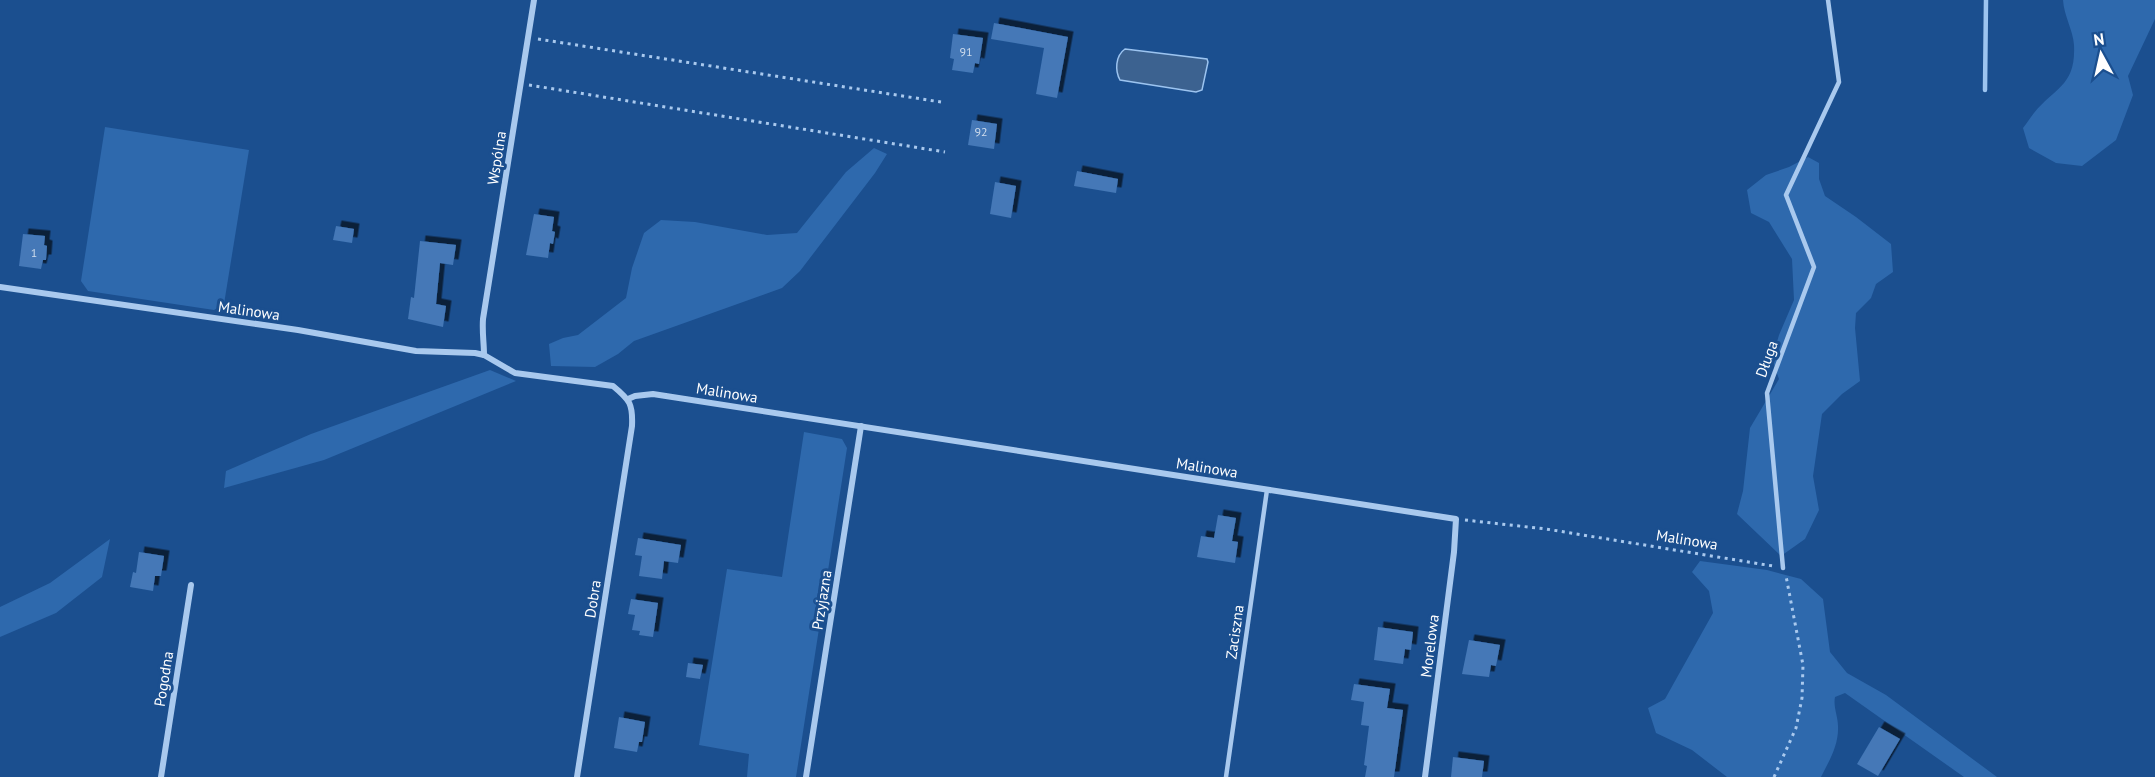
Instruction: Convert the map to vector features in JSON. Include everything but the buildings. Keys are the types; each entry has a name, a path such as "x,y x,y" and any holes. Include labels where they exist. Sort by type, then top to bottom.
{"street":[{"name":"Wspólna","path":"484,355 483,319 534,0"},
{"name":"Malinowa","path":"0,286 297,330 416,351 484,355 515,373 613,386 628,399 652,394 1456,519"},
{"name":"Dobra","path":"577,777 632,426 633,410 628,399"},
{"name":"Przyjazna","path":"806,777 861,426"},
{"name":"Morelowa","path":"1425,777 1454,552 1456,519"},
{"name":"Pogodna","path":"161,777 191,585"}],"lane":[{"name":"Długa","path":"1783,568 1767,393 1814,267 1786,195 1839,82 1828,0"},
{"name":"Zaciszna","path":"1226,777 1267,490"}],"path":[{"path":"528,37 941,102"},
{"path":"521,84 945,152"},
{"name":"Malinowa","path":"1456,519 1546,530 1783,568"},
{"path":"1774,777 1796,728 1802,698 1803,665 1788,580 1783,568"}],"shaded area":[{"path":"2063,0 2155,0 2155,19 2128,76 2133,95 2116,140 2082,166 2056,163 2029,148 2023,128 2042,104 2063,85 2072,69 2074,45"},
{"path":"1125,49 1207,59 1202,90 1196,92 1120,80 1117,64 1119,56"},
{"path":"105,127 249,150 224,304 214,310 88,291 81,281"},
{"path":"874,148 887,154 875,173 800,271 782,288 634,341 618,354 595,367 551,366 549,344 578,335 626,298 632,268 644,233 661,220 695,222 767,235 797,233 846,172"},
{"path":"1808,157 1819,163 1819,179 1825,196 1891,244 1893,272 1876,284 1871,298 1856,313 1855,328 1860,381 1842,394 1822,414 1813,476 1819,510 1805,539 1781,556 1737,514 1743,491 1750,428 1779,379 1772,359 1779,335 1794,300 1792,259 1769,222 1751,213 1747,190 1766,175"},
{"path":"490,370 516,381 324,460 224,488 226,471 311,434"},
{"path":"804,432 842,439 847,448 796,777 747,777 749,754 699,745 727,569 782,577"},
{"path":"110,539 102,577 56,613 0,637 0,607 50,583"},
{"path":"1700,561 1767,570 1801,579 1823,599 1830,652 1847,673 1886,695 1997,777 1964,777 1845,693 1835,697 1837,740 1821,777 1727,777 1692,750 1656,733 1648,708 1665,699 1713,613 1709,591 1692,572"}],"waterway":[{"path":"1985,90 1986,0"}]}
